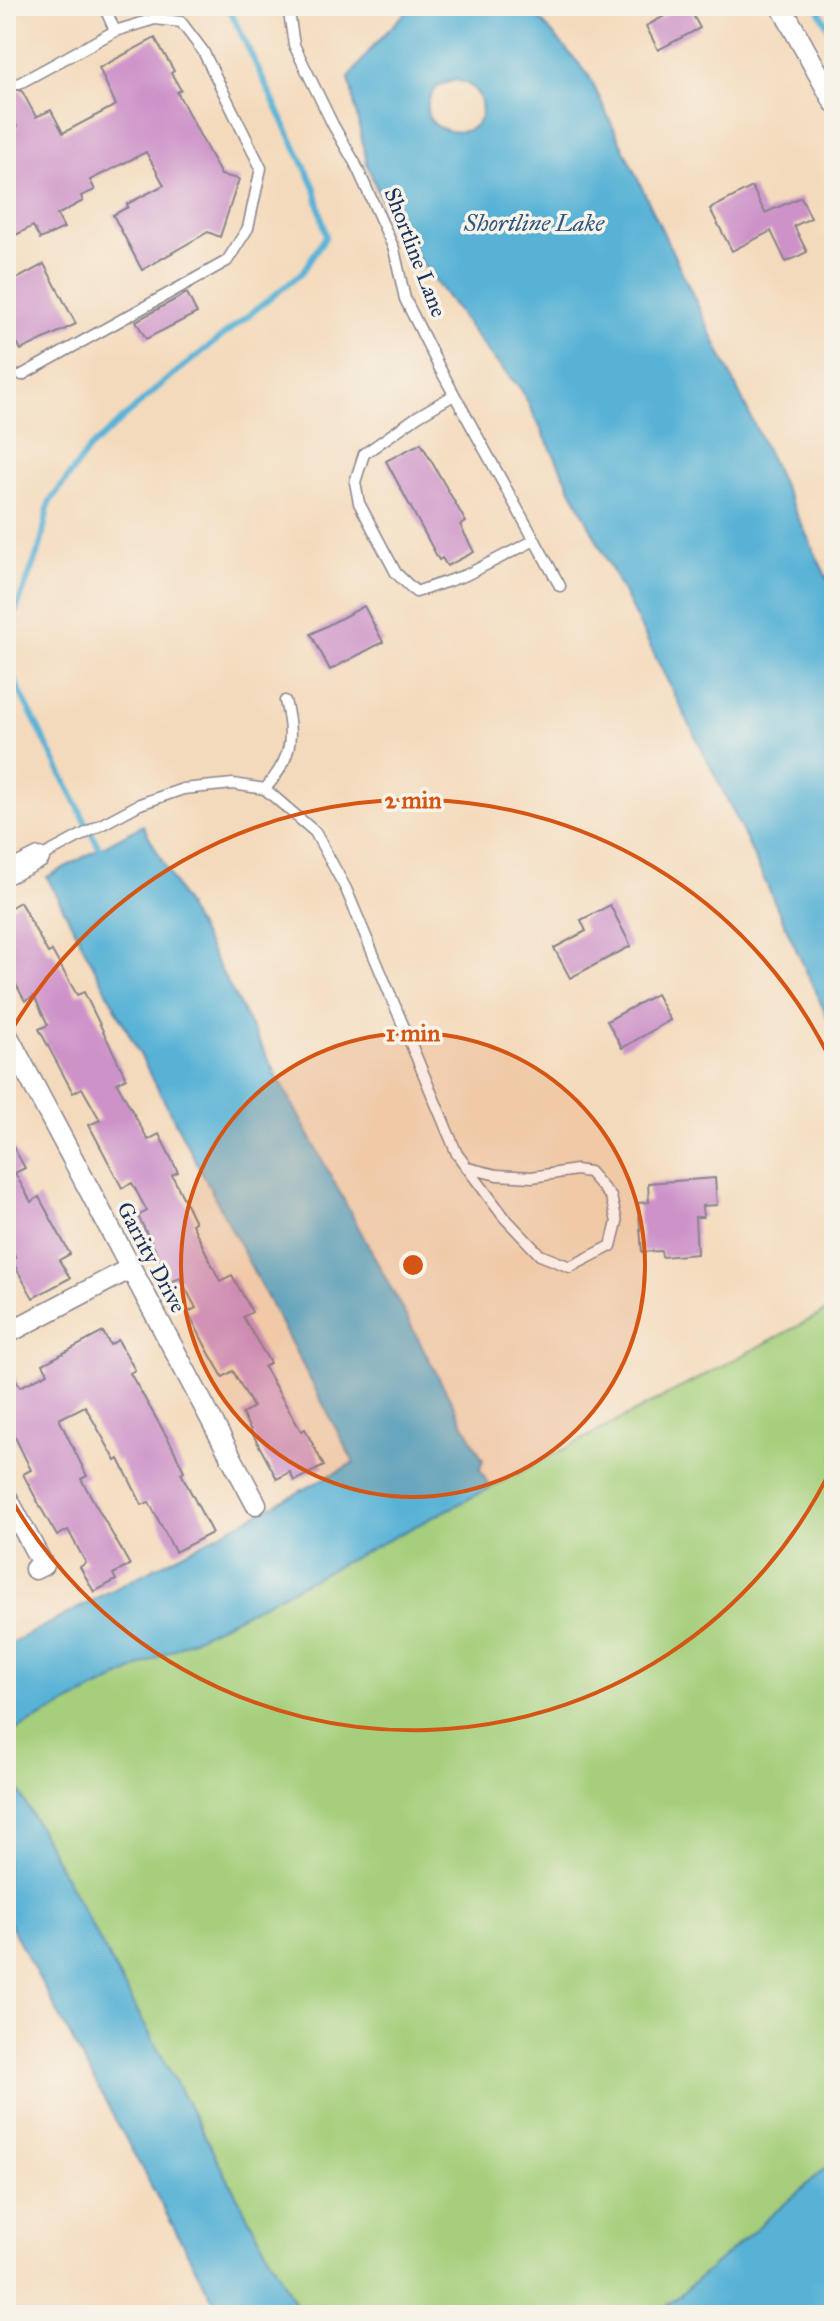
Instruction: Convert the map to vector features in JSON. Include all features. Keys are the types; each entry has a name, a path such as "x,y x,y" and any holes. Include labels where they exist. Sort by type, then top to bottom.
{"street":[{"path":"781,6 834,102"},
{"path":"6,874 39,858"},
{"name":"Garrity Drive","path":"6,1033 256,1504"},
{"path":"6,1334 131,1268"},
{"path":"6,1496 43,1565 35,1569"}],"lane":[{"path":"104,6 115,31"},
{"name":"Shortline Lane","path":"288,6 294,45 394,249 405,299 454,395 560,586"},
{"path":"18,84 115,31 155,19 181,22 203,51 261,168 248,228 227,261 22,375"},
{"path":"454,395 364,454 355,482 359,503 396,573 416,592 466,575 535,540"},
{"path":"265,789 278,774 290,747 291,726 285,701"},
{"path":"39,858 140,804 183,789 233,784 265,789 315,832 346,889 457,1154 504,1217 540,1255 570,1267 611,1246 617,1222 611,1197 589,1172 576,1170 532,1177 497,1175 468,1168"}],"green space":[{"path":"834,1307 834,2161 657,2315 301,2315 6,1767 8,1734 490,1488"}],"water":[{"name":"Shortline Lake","path":"412,6 521,6 538,17 588,74 834,593 834,1032 733,811 521,389 491,356 389,219 367,164 349,78 375,44","holes":["456,80 476,91 481,116 474,126 462,131 448,131 436,125 428,115 428,102 439,85"]},
{"path":"143,825 483,1460 480,1469 490,1488 8,1734 6,1742 6,1646 354,1463 47,877"},
{"path":"6,1767 301,2315 221,2315 6,1917"},
{"path":"834,2161 834,2315 657,2315"}],"building":[{"path":"688,6 700,28 658,50 646,26"},
{"path":"155,38 174,71 171,73 181,90 177,92 221,175 239,179 220,237 208,232 142,270 113,215 164,185 146,152 90,180 95,190 81,196 83,201 57,215 64,228 40,239 33,226 6,240 6,133 17,127 6,106 6,61 14,77 11,88 22,91 36,117 51,110 63,133 116,105 99,68"},
{"path":"752,187 765,213 801,197 811,218 794,226 807,252 786,262 771,231 732,251 710,209"},
{"path":"44,264 76,324 21,350 18,344 6,351 6,290 13,286 11,282"},
{"path":"187,293 197,313 146,339 136,321"},
{"path":"421,443 466,522 460,525 474,552 447,566 442,558 439,560 386,461"},
{"path":"364,606 383,642 330,670 311,634"},
{"path":"20,902 48,953 52,951 77,995 84,992 126,1078 117,1083 148,1140 159,1134 178,1172 172,1175 195,1222 192,1224 220,1281 232,1275 252,1312 243,1317 270,1363 264,1367 301,1431 305,1429 324,1466 294,1481 290,1472 277,1479 242,1414 253,1407 233,1371 223,1377 208,1351 188,1312 196,1308 180,1278 171,1282 138,1216 147,1211 132,1183 122,1188 89,1125 100,1120 82,1088 73,1093 39,1029 48,1025 34,996 25,1001 6,966 6,910"},
{"path":"610,905 631,946 570,978 554,948 586,931 581,920"},
{"path":"656,994 670,1020 622,1048 607,1021"},
{"path":"6,1134 25,1168 15,1173 31,1202 39,1197 70,1254 59,1260 70,1278 33,1298 12,1261 16,1258 6,1240"},
{"path":"715,1178 717,1205 702,1206 703,1217 695,1217 697,1254 662,1257 661,1251 642,1252 638,1203 649,1202 648,1183"},
{"path":"103,1332 110,1345 118,1340 135,1370 130,1373 171,1444 184,1471 181,1473 212,1533 175,1552 149,1502 142,1505 119,1459 116,1461 85,1406 59,1419 87,1476 81,1479 130,1565 113,1574 116,1580 94,1592 80,1567 86,1563 68,1530 57,1536 23,1474 31,1470 14,1435 6,1439 6,1360 20,1387 48,1373 43,1364"}],"waterway":[{"path":"6,637 41,544 49,503 89,449 164,382 301,274 326,236 315,188 228,6"},
{"path":"817,6 834,38"},
{"path":"6,664 102,854"}]}
